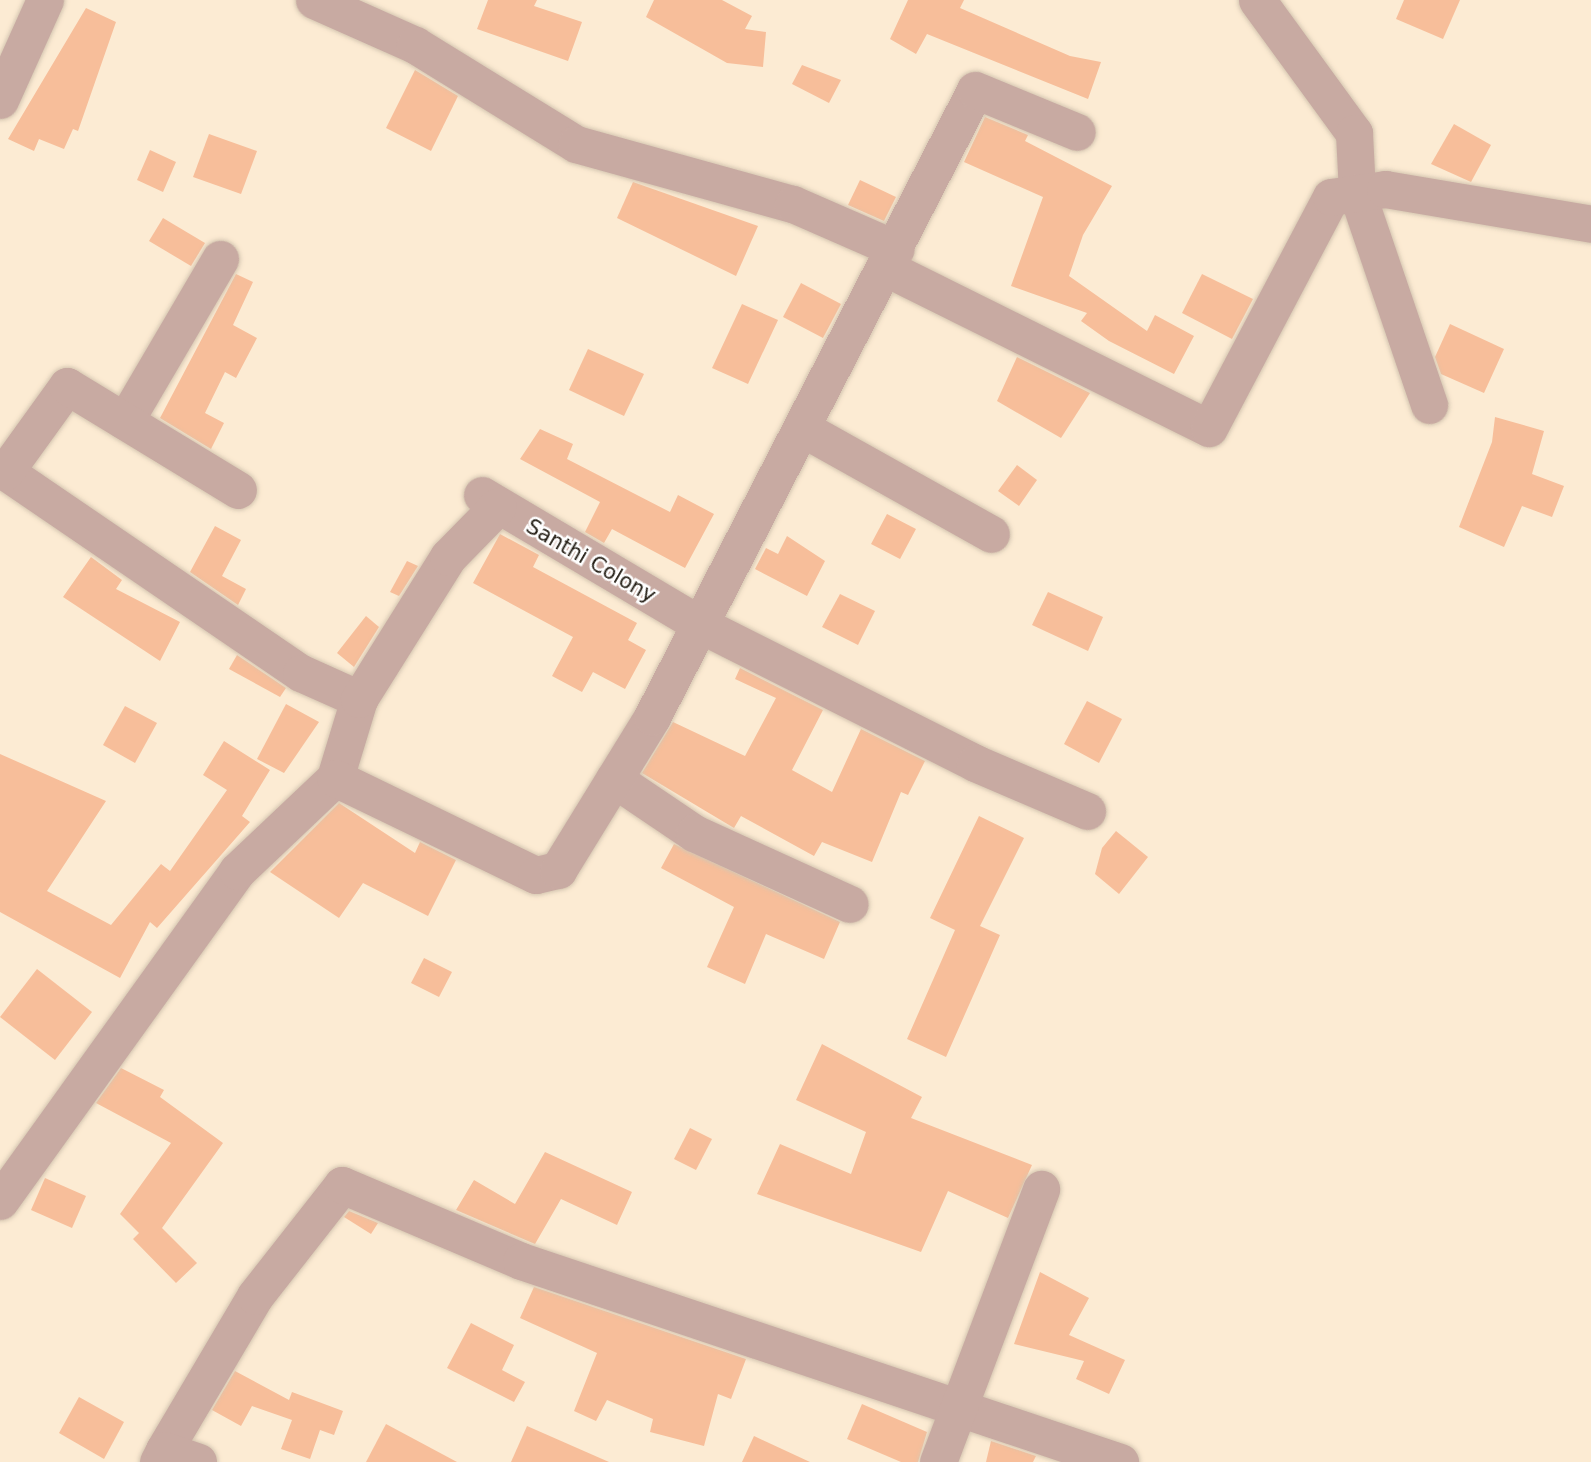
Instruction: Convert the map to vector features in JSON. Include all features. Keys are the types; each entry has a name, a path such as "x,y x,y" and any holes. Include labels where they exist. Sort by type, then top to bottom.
{"street":[{"path":"0,100 45,0"},
{"path":"314,0 415,45 576,144 793,204 1209,428 1331,197 1385,190 1591,224"},
{"path":"1256,0 1354,133 1357,193 1429,405"},
{"path":"335,778 536,875 558,870 614,779 701,625 805,430 975,90 1077,132"},
{"path":"125,421 220,259"},
{"path":"0,1201 237,871 335,778 359,699 302,673 2,470 67,386 238,490"},
{"path":"805,430 991,534"},
{"name":"Santhi Colony","path":"359,699 448,557 490,500 701,625 975,764 1087,811"},
{"path":"614,779 694,833 850,904"},
{"path":"173,1458 255,1296 342,1185 521,1261 958,1410 1120,1462"},
{"path":"938,1462 1041,1189"}],"building":[{"path":"488,0 537,0 534,6 582,22 568,61 477,29"},
{"path":"654,0 722,0 752,16 745,29 766,32 763,67 727,63 646,17"},
{"path":"908,0 964,0 960,8 1070,56 1101,62 1088,99 927,34 916,54 890,39"},
{"path":"1404,0 1460,0 1443,39 1396,19"},
{"path":"86,8 116,22 78,131 73,129 64,149 39,139 34,151 8,139"},
{"path":"802,65 841,80 829,103 792,84"},
{"path":"415,70 458,96 431,151 386,128"},
{"path":"985,117 1028,135 1025,141 1112,186 1083,235 1069,276 1147,331 1155,315 1194,336 1174,374 1109,341 1081,321 1087,313 1011,286 1043,197 964,162"},
{"path":"1454,124 1491,145 1471,182 1431,164"},
{"path":"209,134 257,151 241,194 193,177"},
{"path":"150,150 176,162 163,192 137,180"},
{"path":"860,180 896,197 884,221 848,205"},
{"path":"633,182 758,226 736,276 617,218"},
{"path":"163,218 205,243 191,266 149,241"},
{"path":"236,274 253,282 233,325 257,338 236,378 225,372 205,413 224,423 211,449 160,418"},
{"path":"1202,274 1253,299 1232,339 1182,313"},
{"path":"801,283 841,304 823,338 783,317"},
{"path":"742,304 778,320 748,384 712,368"},
{"path":"1450,324 1504,349 1484,393 1441,374 1435,357"},
{"path":"588,349 644,374 624,416 569,390"},
{"path":"1017,357 1090,393 1061,438 997,401"},
{"path":"1495,417 1544,431 1532,474 1564,486 1552,517 1522,506 1504,547 1459,527 1492,442"},
{"path":"540,429 573,444 567,459 670,512 678,495 714,514 685,568 612,529 604,543 585,532 600,502 520,459"},
{"path":"1017,465 1037,480 1019,506 998,491"},
{"path":"887,514 916,529 900,559 871,544"},
{"path":"215,526 241,540 222,576 246,589 238,605 190,572"},
{"path":"500,534 539,555 533,567 637,623 628,640 646,650 625,689 593,672 582,692 552,676 573,637 473,583"},
{"path":"787,536 825,561 807,596 755,569 766,548 778,554"},
{"path":"91,557 122,580 116,589 180,622 160,661 63,597"},
{"path":"407,561 418,566 399,596 390,592"},
{"path":"1048,592 1103,617 1088,651 1032,625"},
{"path":"840,594 875,611 858,645 822,627"},
{"path":"366,616 379,627 354,667 337,653"},
{"path":"237,655 286,688 280,697 229,669"},
{"path":"740,668 823,710 792,770 832,792 861,729 925,761 908,795 901,792 872,862 822,842 814,856 741,816 734,828 642,773 673,722 745,756 776,698 735,679"},
{"path":"1087,701 1122,719 1099,763 1064,744"},
{"path":"286,704 319,722 284,773 257,759"},
{"path":"125,706 157,723 135,763 103,745"},
{"path":"224,741 270,770 242,816 250,822 157,928 150,922 120,978 0,912 0,754 106,801 47,891 111,925 161,864 170,871 227,790 203,775"},
{"path":"339,803 415,853 420,842 456,860 428,916 363,883 339,918 270,872"},
{"path":"979,816 1024,838 980,926 1000,935 946,1057 907,1039 955,930 930,918"},
{"path":"1116,831 1148,857 1119,894 1095,874 1102,848"},
{"path":"674,844 840,922 824,959 766,934 745,984 707,967 734,907 661,868"},
{"path":"424,958 452,972 439,997 411,983"},
{"path":"37,969 92,1012 55,1060 0,1017"},
{"path":"822,1044 922,1097 911,1118 1032,1165 1008,1218 948,1191 921,1252 757,1194 780,1144 851,1174 866,1132 796,1100"},
{"path":"121,1068 164,1090 160,1097 223,1143 162,1228 197,1263 176,1283 133,1239 139,1233 120,1214 171,1143 96,1103"},
{"path":"690,1128 712,1139 696,1170 674,1159"},
{"path":"545,1152 632,1192 617,1225 561,1199 535,1244 456,1210 474,1180 515,1204"},
{"path":"45,1178 86,1196 72,1228 31,1210"},
{"path":"349,1211 378,1223 371,1234 344,1217"},
{"path":"1040,1272 1089,1298 1069,1335 1125,1360 1109,1394 1076,1379 1084,1361 1014,1344"},
{"path":"534,1287 746,1359 731,1399 718,1394 704,1446 650,1432 653,1419 607,1400 596,1421 574,1411 597,1353 520,1318"},
{"path":"471,1323 514,1345 502,1370 525,1382 514,1402 447,1368"},
{"path":"235,1371 289,1400 292,1392 343,1411 334,1435 320,1430 310,1459 281,1449 292,1420 252,1406 241,1426 212,1410"},
{"path":"79,1397 124,1422 104,1459 59,1433"},
{"path":"862,1404 927,1432 918,1462 901,1462 847,1439"},
{"path":"386,1424 457,1462 366,1462"},
{"path":"527,1426 609,1462 511,1462"},
{"path":"754,1436 810,1462 742,1462"},
{"path":"991,1441 1036,1456 1033,1462 986,1462"}]}
